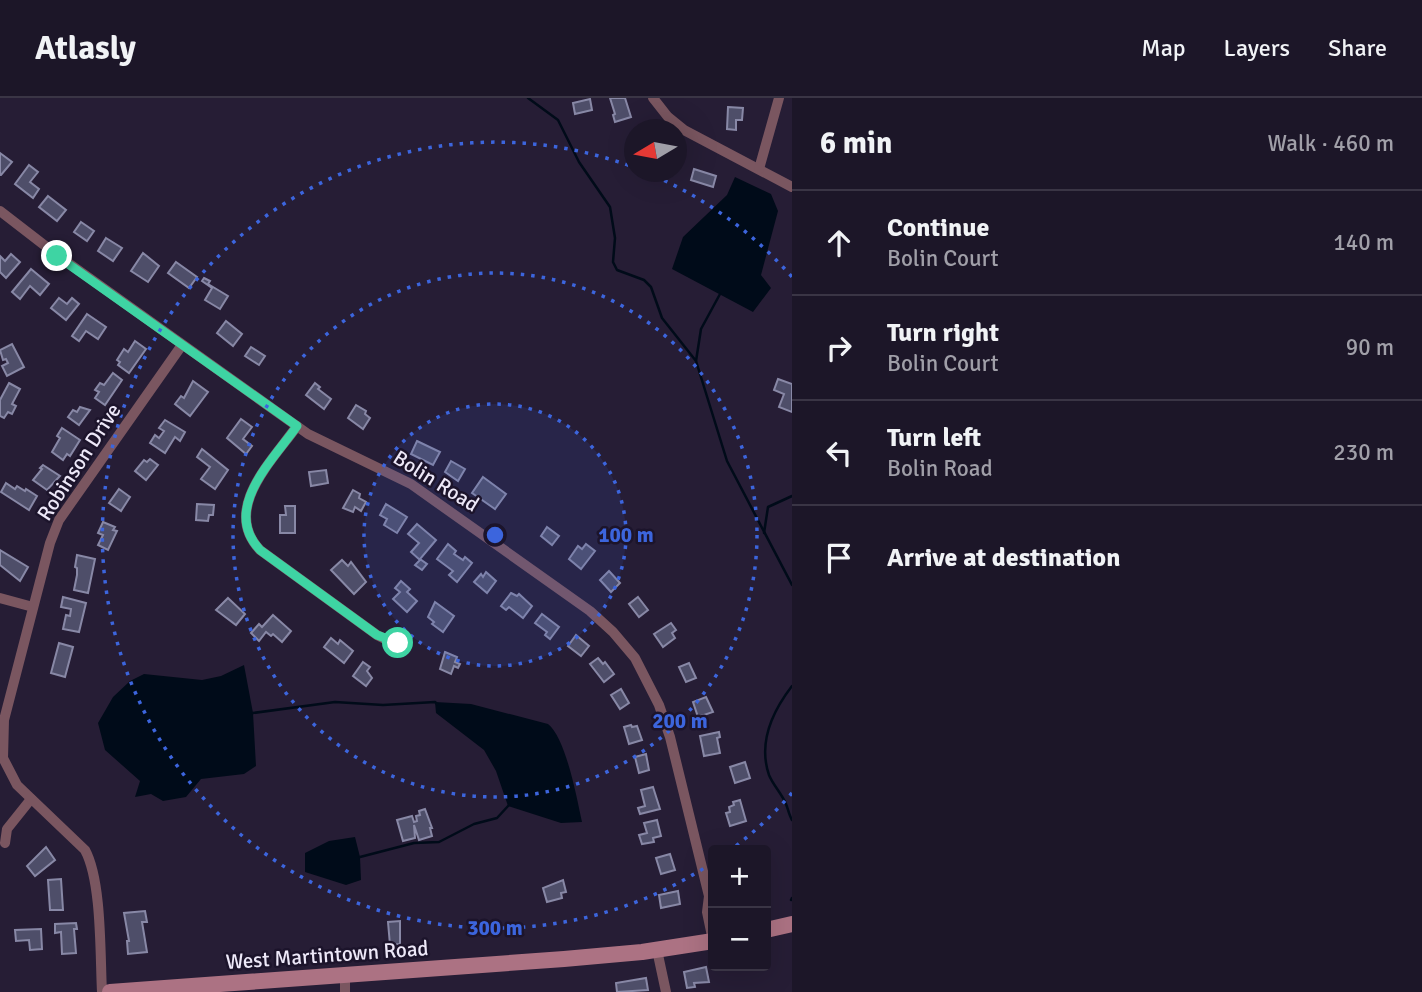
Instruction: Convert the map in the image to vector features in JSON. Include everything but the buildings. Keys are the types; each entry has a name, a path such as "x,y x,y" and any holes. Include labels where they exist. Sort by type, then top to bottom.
{"main road":[{"path":"771,929 792,924"},
{"name":"West Martintown Road","path":"110,992 345,984 657,950 708,942"}],"street":[{"path":"653,98 668,117 684,130 792,187"},
{"path":"759,169 779,98"},
{"name":"Bolin Road","path":"0,211 57,256 297,426 334,448 411,484 590,611 619,638 645,674 664,717 708,887"},
{"name":"Robinson Drive","path":"102,992 95,877 90,859 85,850 17,785 3,758 2,724 50,543 59,520 183,345"},
{"path":"297,426 250,495 245,518 251,538 260,550 377,635 391,642 404,644"},
{"path":"0,598 33,607"},
{"path":"5,843 7,829 30,799"},
{"path":"657,950 666,992"}],"water":[{"path":"735,177 771,194 778,211 761,275 771,288 753,312 672,269 683,237 727,195"},
{"path":"244,665 253,713 256,766 244,774 201,779 186,797 163,801 151,794 135,797 140,781 105,750 98,723 113,697 130,681 144,674 202,680 221,676"},
{"path":"435,702 471,704 548,724 565,755 582,822 561,823 508,806 496,771 484,750 436,713"},
{"path":"355,837 360,857 361,880 346,885 305,872 305,853 329,841"}],"waterway":[{"path":"528,98 558,120 579,162 610,207 615,238 613,262 617,270 644,280 651,287 662,318 696,361 727,461 792,585"},
{"path":"696,361 701,329 720,294"},
{"path":"764,533 768,507 792,496"},
{"path":"792,686 773,717 765,751 769,775 792,820"},
{"path":"253,713 335,702 437,704"},
{"path":"360,857 414,843 439,842 474,824 497,818 509,805"}],"route":[{"path":"57,256 297,426 250,495 245,518 248,532 260,550 377,635 398,643"}]}
